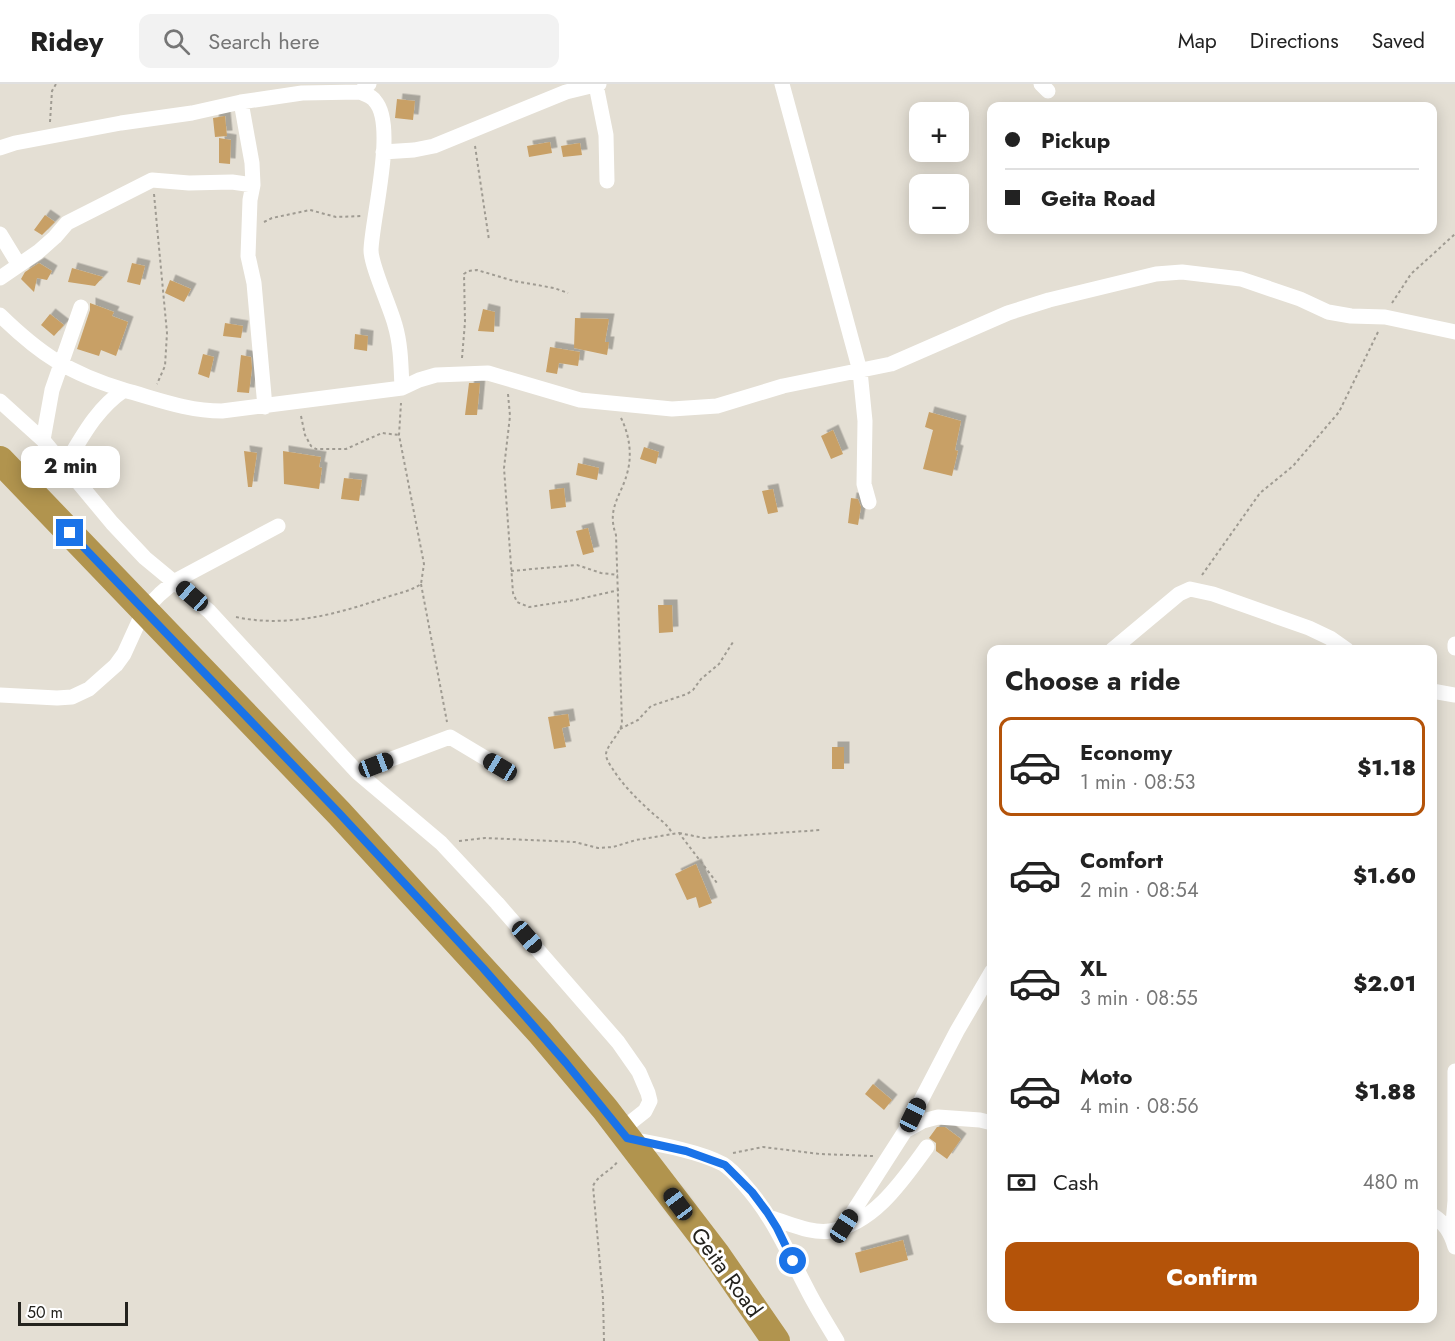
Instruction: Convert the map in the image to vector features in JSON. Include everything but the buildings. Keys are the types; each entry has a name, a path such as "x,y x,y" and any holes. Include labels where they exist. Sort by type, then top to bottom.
{"highway":[{"name":"Geita Road","path":"0,460 339,813 547,1040 624,1134 716,1254 776,1341"}],"street":[{"path":"782,84 860,371 865,421 864,483 869,502"},
{"path":"383,152 434,146 566,92 598,85 606,135 607,182"},
{"path":"0,148 15,143 240,102 302,93 365,88 379,106 383,130 383,152 371,252 395,325 402,388"},
{"path":"240,102 252,163 253,185 248,228 248,256 254,283 265,406"},
{"path":"0,278 50,242 67,223 152,180 189,183 232,182 253,185"},
{"path":"0,234 19,265"},
{"path":"0,315 34,346 60,364 88,379 174,406 201,411 222,411 402,388 436,375 462,373 488,373 580,400 615,405 672,409 717,406 774,389 891,364 1008,313 1049,300 1156,273 1182,272 1241,279 1300,299 1328,312 1351,316 1385,317 1455,332"},
{"path":"43,440 48,408 60,364 81,307"},
{"path":"65,465 93,419 102,408 124,390"},
{"path":"0,401 43,440 112,523 145,558 209,611 357,772 441,843 549,962 618,1042 639,1072 650,1101 645,1111 624,1134 713,1160 725,1165 734,1173 771,1218 808,1292 837,1341"},
{"path":"0,695 72,697 89,689 102,680 124,654 144,610 175,581 278,526"},
{"path":"1118,645 1179,594 1190,590 1200,590 1310,628 1340,645"},
{"path":"1437,692 1455,695"},
{"path":"357,772 450,737 500,767"},
{"path":"844,1226 905,1131 957,1031 987,980"},
{"path":"1453,1241 1455,1071"},
{"path":"905,1131 923,1120 938,1117 987,1122"},
{"path":"771,1218 817,1231 830,1231 860,1220 878,1205 906,1175 927,1147"},
{"path":"1437,1218 1453,1241"}],"path":[{"path":"46,138 50,123 52,91 56,84"},
{"path":"473,131 489,240"},
{"path":"142,395 153,389 161,379 167,348 166,315 152,180"},
{"path":"248,228 272,218 310,210 336,218 376,214"},
{"path":"1200,590 1201,578 1260,493 1293,466 1339,412 1394,298 1411,274 1455,234"},
{"path":"462,373 465,322 464,274 477,270 568,293"},
{"path":"510,379 509,422 504,468 513,593 517,602 524,607 575,600 619,590"},
{"path":"402,388 399,435 424,564 421,584 450,737"},
{"path":"299,401 304,432 311,447 316,449 346,449 379,434 399,435"},
{"path":"615,405 625,426 630,450 628,470 611,517 616,535 622,696 620,729 606,754 622,784 667,825 672,833"},
{"path":"512,571 577,565 602,573 618,575"},
{"path":"209,611 257,622 300,620 371,603 413,589 421,584"},
{"path":"620,729 638,720 651,706 687,694 719,663 733,642"},
{"path":"441,843 485,838 575,842 598,848 613,847 672,833 704,837 821,830"},
{"path":"679,833 717,883"},
{"path":"604,1341 603,1298 593,1186 596,1180 613,1168 620,1159 624,1134"},
{"path":"713,1160 743,1150 763,1147 820,1154 888,1158"}],"route":[{"path":"70,533 339,813 483,968 540,1032 627,1138 686,1151 725,1165 752,1192 767,1212 793,1261"}]}
